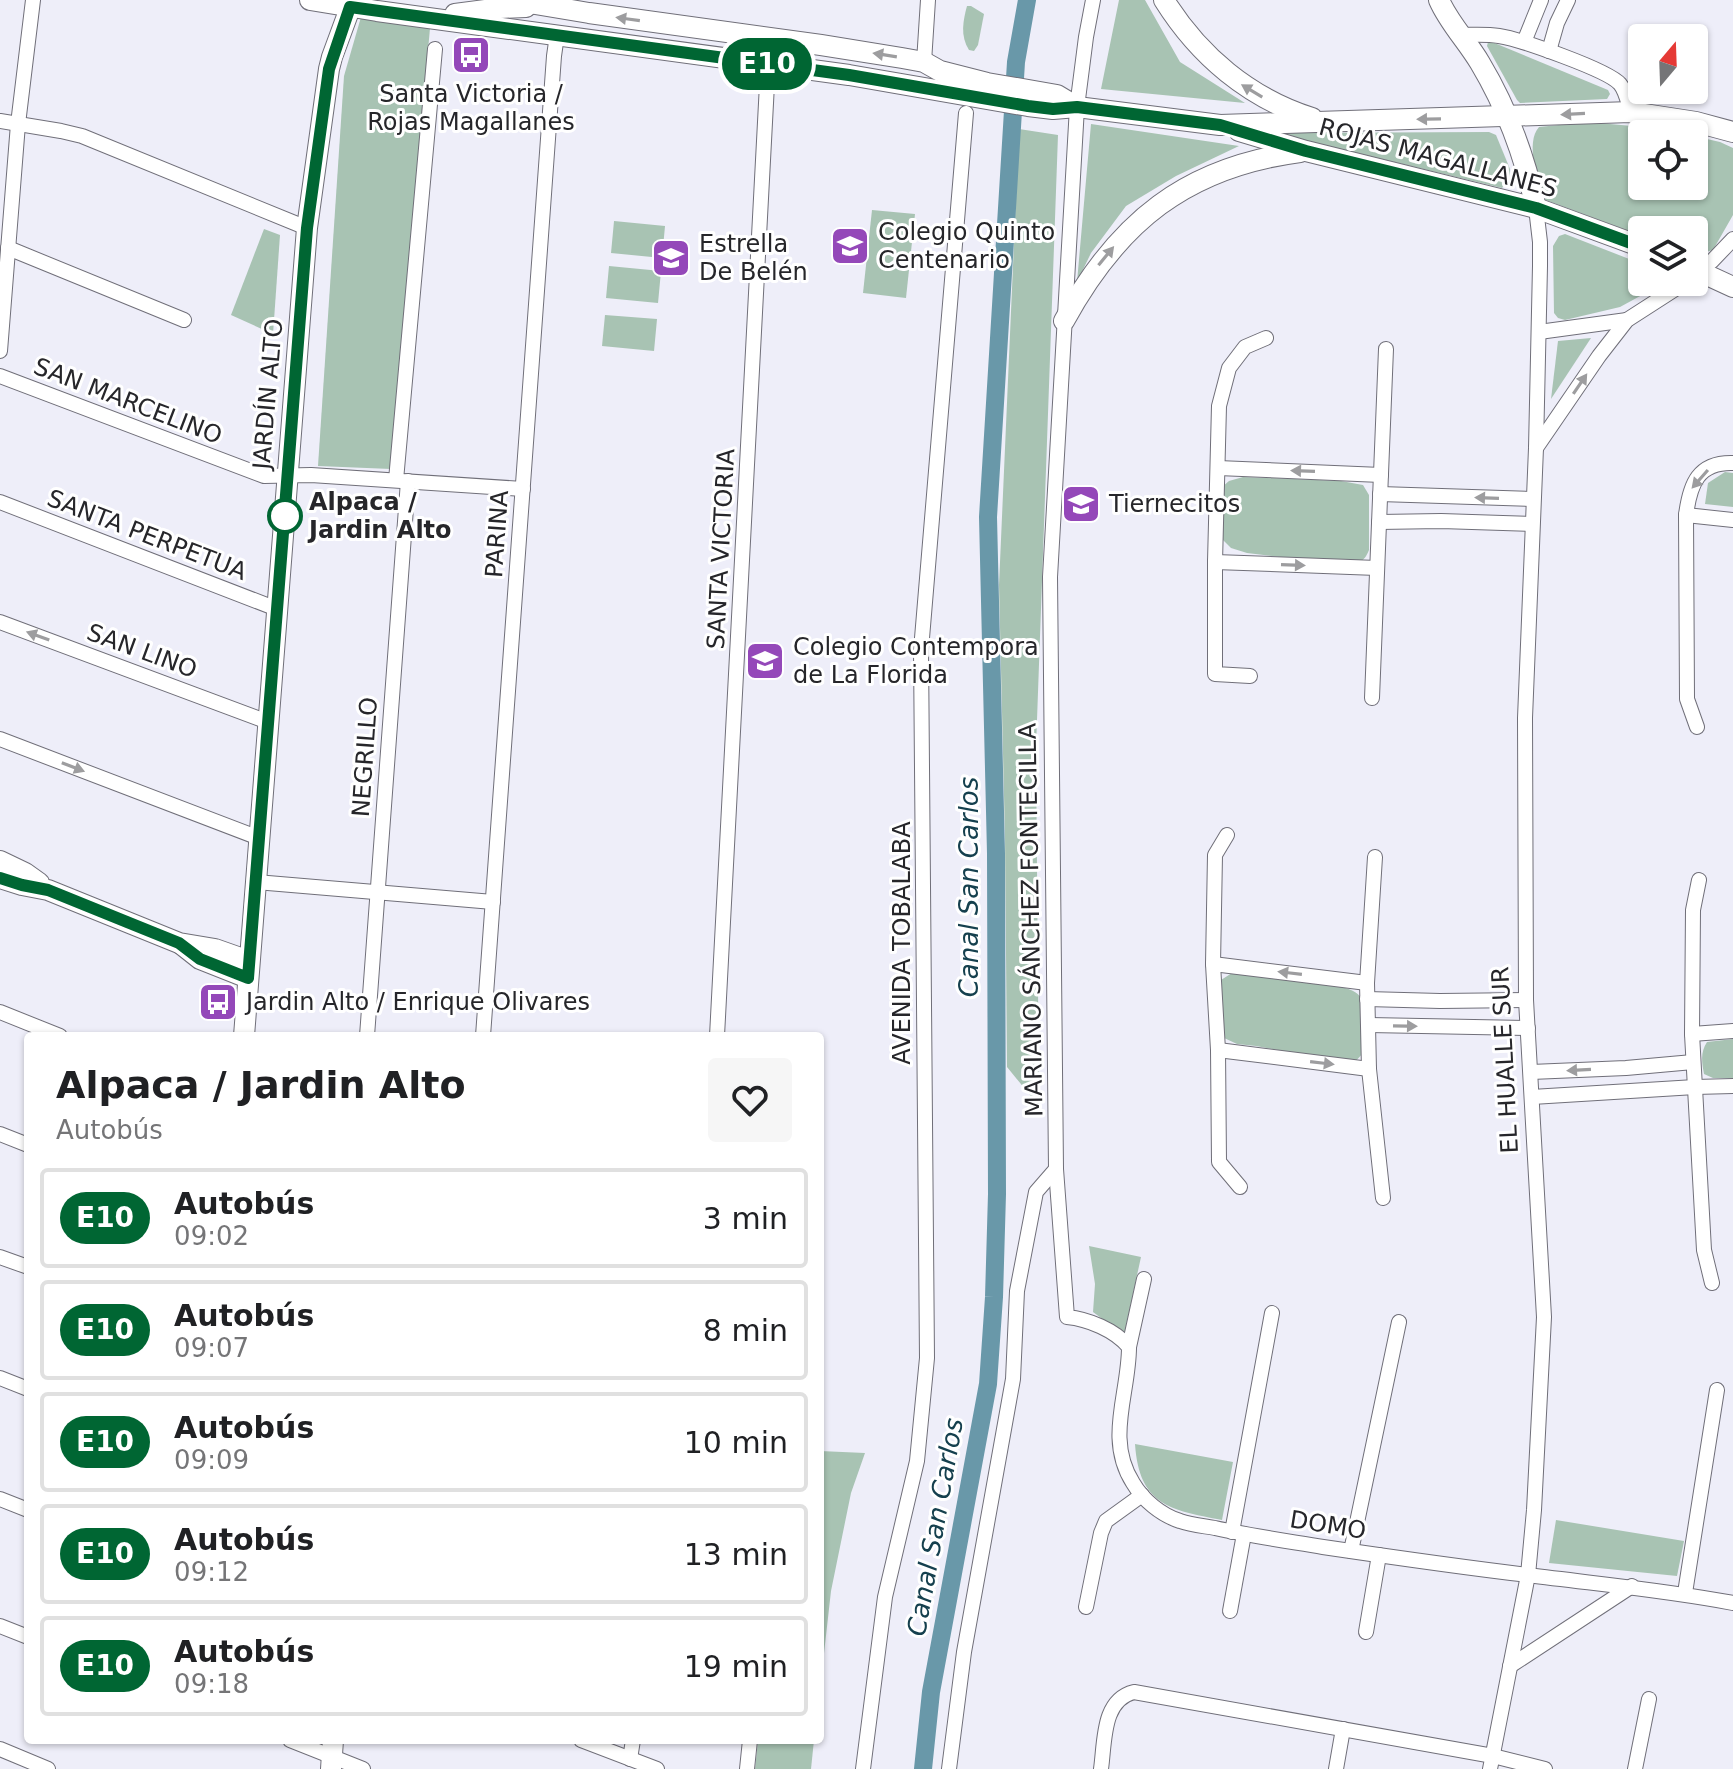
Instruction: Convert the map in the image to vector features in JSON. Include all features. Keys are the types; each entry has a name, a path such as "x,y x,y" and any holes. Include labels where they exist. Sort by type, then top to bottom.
{"street":[{"path":"0,351 18,124 33,0"},
{"name":"ROJAS MAGALLANES","path":"310,0 343,2 429,17 904,84 1031,99 1057,95 1077,107 1220,125 1631,112 1696,122 1733,132"},
{"name":"ROJAS MAGALLANES","path":"511,0 924,62 991,92"},
{"path":"904,84 924,62 928,0"},
{"name":"MARIANO SÁNCHEZ FONTECILLA","path":"1093,0 1077,107 1050,577 1056,1169 1067,1317 1096,1325 1118,1336 1129,1347"},
{"path":"1164,0 1203,52 1239,82 1279,106 1323,122"},
{"name":"EL HUALLE SUR","path":"1439,0 1488,76 1507,117 1523,158 1536,208 1540,242 1536,448 1525,718 1526,1000 1544,1317 1528,1575 1492,1763"},
{"path":"1524,42 1541,0"},
{"path":"1549,51 1568,0"},
{"name":"JARDÍN ALTO","path":"244,1032 307,228 329,69 343,2"},
{"name":"ROJAS MAGALLANES","path":"429,17 546,6"},
{"path":"557,35 569,23 589,13"},
{"name":"PARINA","path":"483,1032 557,35"},
{"path":"1461,35 1497,36 1524,42 1618,82 1631,112"},
{"name":"NEGRILLO","path":"367,1032 402,480 435,49"},
{"path":"847,49 854,62 849,75"},
{"name":"SANTA VICTORIA","path":"717,1032 768,65"},
{"name":"AVENIDA TOBALABA","path":"863,1769 885,1597 917,1461 927,1358 921,650 966,113"},
{"path":"0,121 82,136 307,228"},
{"name":"ROJAS MAGALLANES","path":"1220,125 1306,151 1536,208 1628,242"},
{"path":"1064,321 1107,255 1131,228 1161,203 1195,182 1228,168 1306,151"},
{"path":"1708,264 1733,239"},
{"path":"8,248 184,320"},
{"path":"1708,279 1733,287"},
{"path":"1536,448 1627,320 1661,296"},
{"path":"1539,332 1627,320"},
{"path":"1250,676 1215,674 1219,406 1229,368 1245,347 1266,338"},
{"path":"1372,698 1386,349"},
{"name":"SAN MARCELINO","path":"0,376 264,476 402,480 523,489"},
{"path":"1697,727 1687,699 1686,515 1689,492 1700,473 1719,463 1733,463"},
{"path":"1218,468 1381,475"},
{"path":"1380,494 1533,499"},
{"name":"SANTA PERPETUA","path":"0,502 277,609"},
{"path":"1686,515 1733,520"},
{"path":"1379,522 1532,524"},
{"path":"1215,562 1377,568"},
{"name":"SAN LINO","path":"0,622 268,722"},
{"path":"0,739 259,838"},
{"path":"1227,835 1215,855 1213,964 1219,1162 1240,1187"},
{"path":"1375,857 1367,999 1369,1069 1383,1198"},
{"path":"0,861 25,873 48,890"},
{"path":"0,878 48,890 179,943 200,959 249,969"},
{"path":"1699,880 1693,910 1692,1034 1704,1250 1712,1283"},
{"path":"256,882 493,902"},
{"path":"1213,964 1367,983"},
{"path":"1367,999 1526,1000"},
{"path":"0,1012 50,1032"},
{"path":"1369,1025 1528,1028"},
{"path":"1692,1034 1733,1031"},
{"path":"1218,1050 1369,1069"},
{"path":"1531,1072 1693,1062"},
{"path":"1532,1097 1733,1086"},
{"path":"0,1134 24,1143"},
{"path":"949,1769 964,1652 1013,1379 1017,1291 1036,1192 1056,1169"},
{"path":"0,1257 24,1266"},
{"name":"DOMO","path":"1144,1279 1129,1347 1119,1445 1127,1472 1142,1495 1166,1514 1179,1521 1238,1533 1351,1551 1685,1593 1733,1603"},
{"path":"1230,1611 1238,1533 1272,1313"},
{"path":"1351,1551 1399,1322"},
{"path":"0,1378 24,1387"},
{"path":"1685,1593 1717,1390"},
{"path":"1086,1607 1106,1521 1142,1495"},
{"path":"0,1499 24,1508"},
{"path":"1366,1632 1379,1555"},
{"path":"1510,1666 1632,1586"},
{"path":"0,1626 24,1635"},
{"path":"1101,1769 1109,1712 1119,1698 1134,1692 1343,1729 1492,1763 1545,1769"},
{"path":"1635,1769 1649,1699"},
{"path":"1336,1769 1343,1729"},
{"path":"301,1744 363,1769"},
{"path":"591,1744 657,1769"},
{"path":"630,1759 632,1744"},
{"path":"747,1769 750,1744"},
{"path":"0,1749 48,1769"}],"green space":[{"path":"1119,0 1145,0 1180,62 1245,103 1101,89"},
{"path":"967,6 984,14 974,51 969,50 963,34"},
{"path":"361,17 430,28 391,469 318,466 344,76"},
{"path":"1488,42 1608,90 1610,94 1607,99 1520,103 1487,46"},
{"path":"1588,122 1628,126 1628,200 1708,200 1708,139 1733,148 1733,215 1713,250 1708,251 1708,216 1628,216 1628,231 1543,199 1533,152 1539,127"},
{"path":"1091,124 1239,146 1176,176 1126,206 1091,253 1077,282"},
{"path":"1019,129 1058,135 1036,748 1039,1106 1007,1067 999,585"},
{"path":"1489,132 1496,135 1510,169 1509,180 1502,188 1274,133"},
{"path":"872,210 915,214 906,298 863,293"},
{"path":"614,221 665,226 662,258 611,253"},
{"path":"264,229 280,235 273,334 231,315"},
{"path":"1565,234 1628,259 1628,296 1640,296 1620,307 1565,320 1558,318 1554,313 1553,246 1559,236"},
{"path":"609,266 661,271 658,303 606,298"},
{"path":"605,315 657,319 654,351 602,346"},
{"path":"1591,338 1551,399 1558,341"},
{"path":"1725,472 1733,473 1733,507 1705,504 1708,483"},
{"path":"1243,477 1341,481 1363,485 1369,495 1369,550 1365,558 1344,565 1247,553 1231,548 1222,539 1222,487 1229,481"},
{"path":"1232,973 1341,987 1355,992 1362,999 1365,1051 1353,1064 1237,1044 1222,1037 1221,980"},
{"path":"1733,1039 1733,1078 1713,1078 1704,1074 1702,1054 1707,1042"},
{"path":"1089,1246 1141,1257 1124,1335 1093,1312 1095,1284"},
{"path":"1135,1444 1233,1462 1222,1520 1173,1508 1160,1501 1143,1480"},
{"path":"824,1451 865,1453 851,1493 831,1591 824,1653"},
{"path":"1556,1520 1684,1541 1677,1576 1549,1563"},
{"path":"758,1744 814,1744 811,1769 755,1769"}],"waterway":[{"name":"Canal San Carlos","path":"923,1769 931,1692 988,1384 994,1297 997,1194 996,853 988,517 1016,62 1027,0"}],"bus line":[{"name":"E10","path":"0,878 48,890 179,943 200,959 248,978 307,228 329,69 350,7 849,75 1028,106 1053,109 1077,107 1220,125 1306,151 1536,208 1628,242"}],"place":[{"name":"Santa Victoria / Rojas Magallanes","path":"471,55"},
{"name":"Colegio Quinto Centenario","path":"850,246"},
{"name":"Estrella De Belén","path":"671,258"},
{"name":"Tiernecitos","path":"1081,504"},
{"name":"Alpaca / Jardin Alto","path":"285,516"},
{"name":"Colegio Contempora de La Florida","path":"765,661"},
{"name":"Jardin Alto / Enrique Olivares","path":"218,1002"}]}
